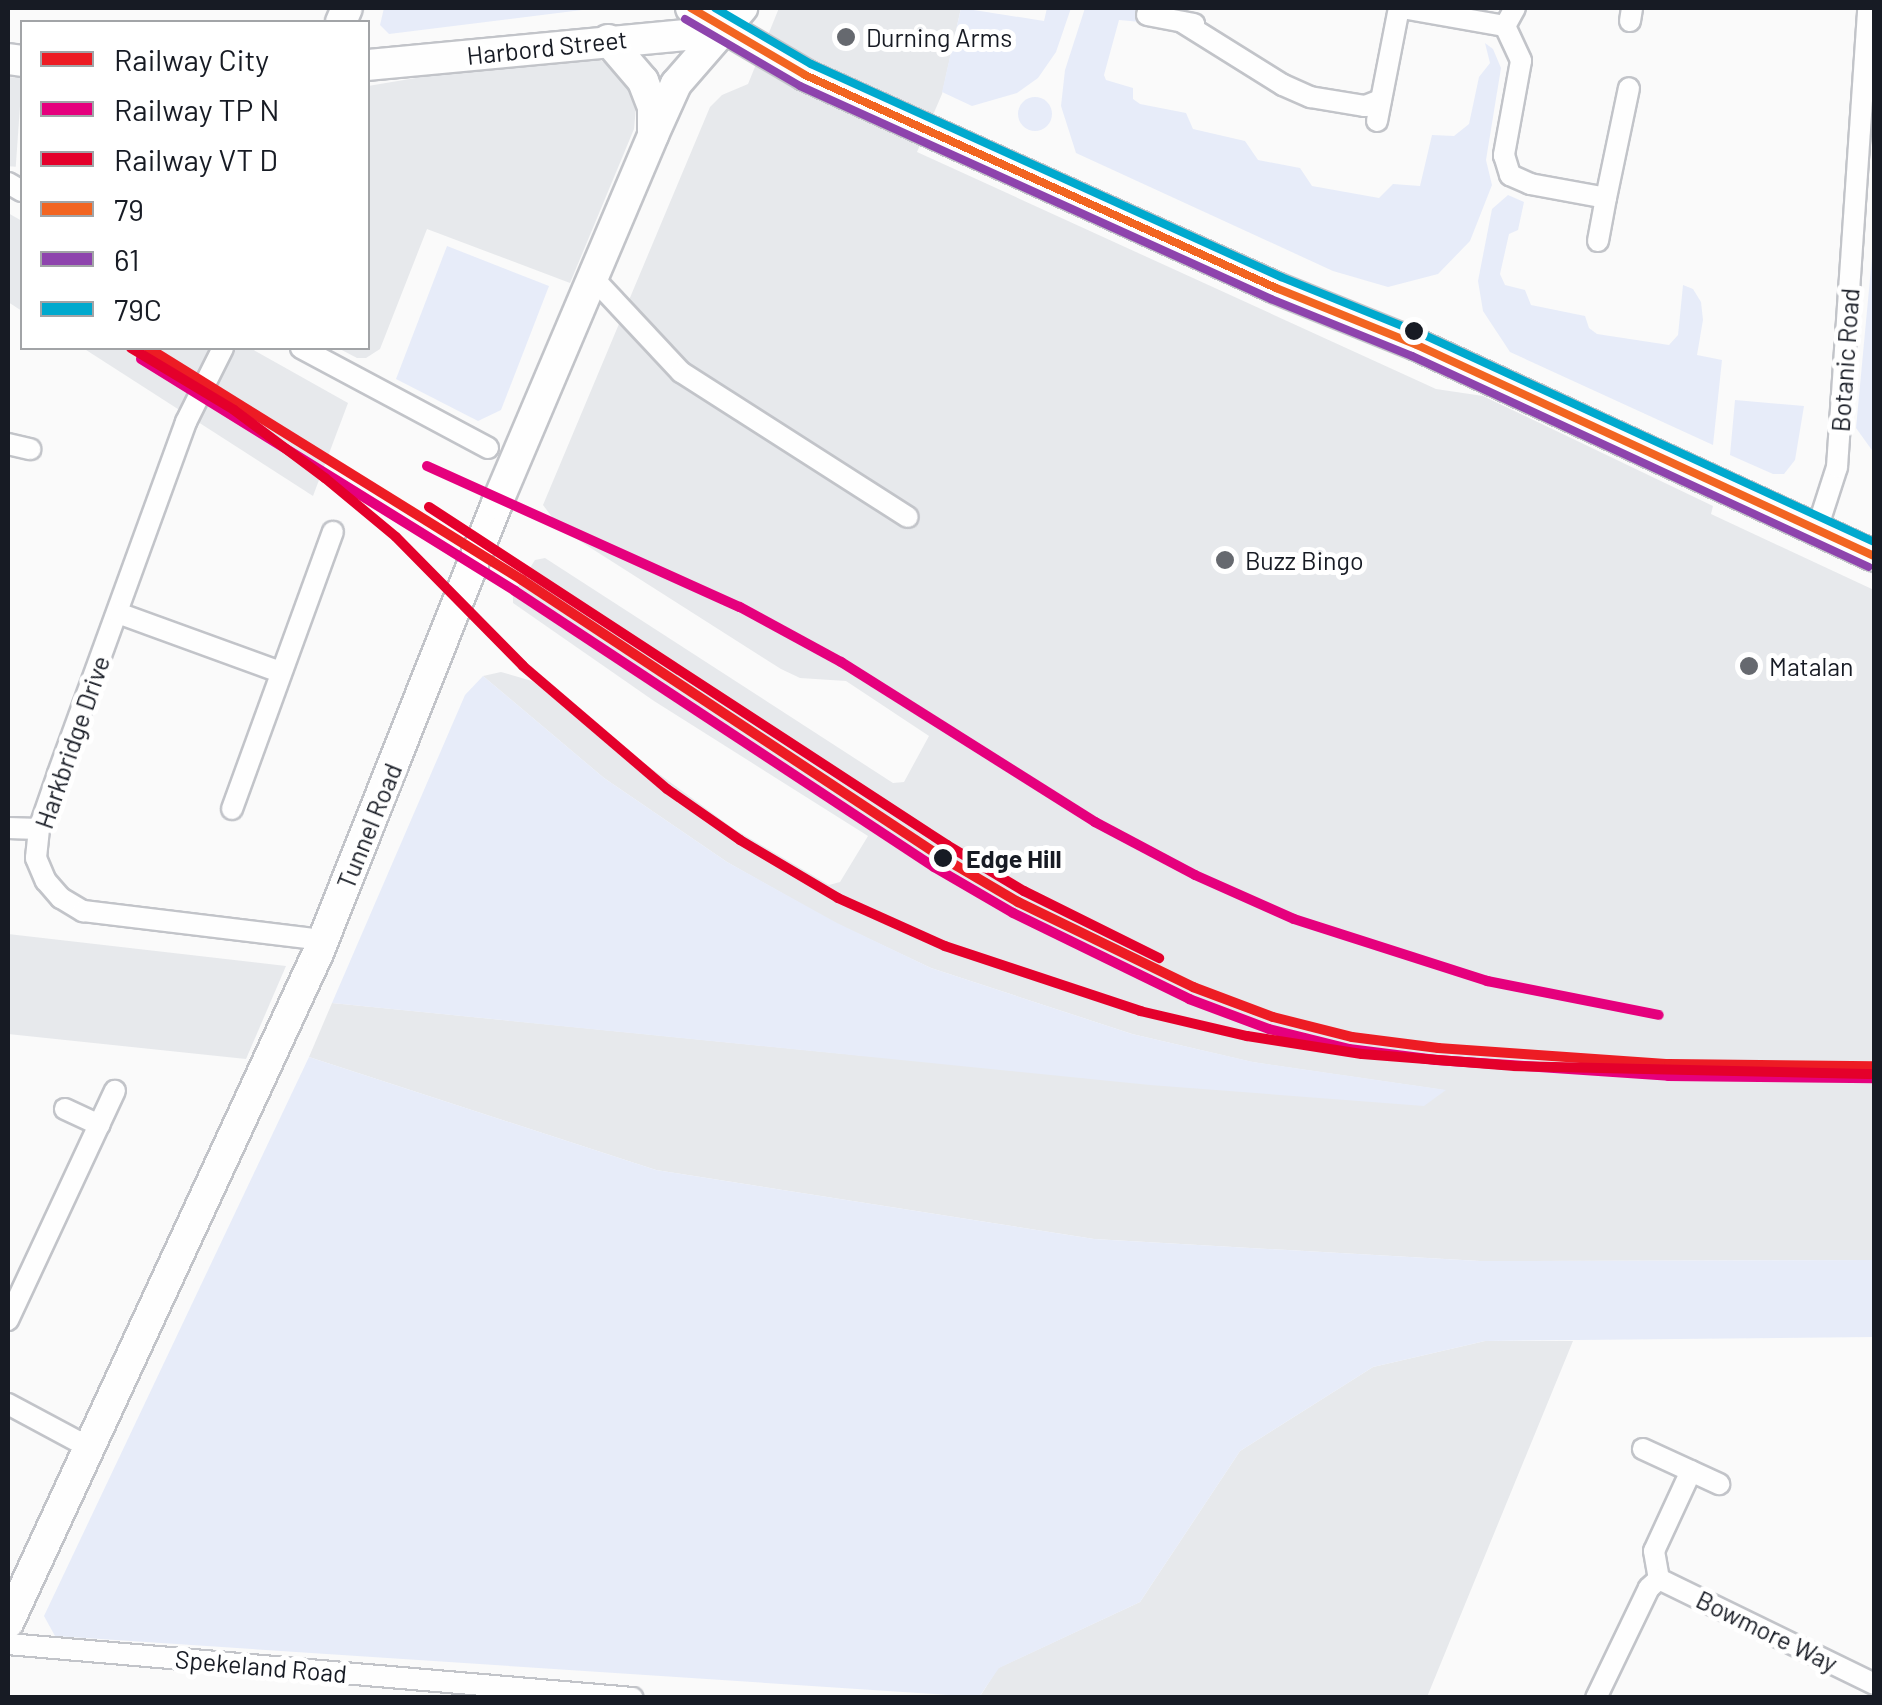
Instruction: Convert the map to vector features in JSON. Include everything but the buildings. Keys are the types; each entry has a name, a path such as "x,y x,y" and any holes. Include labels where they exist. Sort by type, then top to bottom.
{"main road":[{"path":"691,8 734,19 805,74 1276,288 1417,345 1874,556"},
{"name":"Harbord Street","path":"370,64 608,40 734,19"},
{"name":"Tunnel Road","path":"8,1623 92,1449 321,946 496,503 653,134 676,84 734,19"},
{"path":"608,40 643,81 653,107 653,134"}],"street":[{"path":"1147,15 1182,18 1283,85 1310,97 1379,110 1401,8 1510,17 1521,61 1504,155 1510,175 1530,184 1606,198"},
{"name":"Botanic Road","path":"1816,529 1838,467 1868,8"},
{"path":"1598,241 1629,88"},
{"path":"593,278 680,372 908,517"},
{"name":"Harkbridge Drive","path":"222,350 188,418 39,829 36,858 46,881 61,898 82,911 321,946"},
{"path":"305,350 488,448"},
{"path":"8,444 30,449"},
{"path":"232,809 333,532"},
{"path":"118,613 280,672"},
{"path":"8,828 39,829"},
{"path":"8,1320 115,1091"},
{"path":"65,1109 98,1125"},
{"path":"8,1404 92,1449"},
{"path":"1644,1450 1719,1484"},
{"path":"1596,1698 1649,1588 1659,1579 1654,1551 1690,1471"},
{"name":"Bowmore Way","path":"1659,1579 1874,1684"},
{"name":"Spekeland Road","path":"8,1644 633,1698"}],"shaded area":[{"path":"384,8 598,8 389,34 380,25"},
{"path":"779,8 961,8 942,94 917,152 1436,389 1483,396 1713,506 1711,514 1874,590 1874,1260 1480,1261 1094,1239 656,1170 309,1057 332,1003 866,1056 1444,1090 1252,1062 1132,1034 931,968 831,921 727,862 604,778 483,676 501,672 532,681 734,829 829,885 840,882 868,836 654,701 513,603 513,594 535,560 545,558 893,783 904,782 929,736 846,681 800,678 781,669 561,529 543,505 710,107 722,95 748,84"},
{"path":"961,8 1044,21 1047,8 1071,8 1056,52 1038,78 1017,93 972,106 942,92"},
{"path":"1085,8 1141,8 1141,22 1119,20 1104,75 1106,80 1133,88 1133,99 1140,104 1186,113 1193,129 1245,141 1258,160 1300,168 1312,186 1379,198 1393,184 1420,186 1432,135 1454,136 1469,124 1479,77 1490,63 1485,43 1493,49 1501,68 1486,160 1492,185 1470,241 1438,274 1388,287 1333,271 1076,153 1061,106 1065,70"},
{"path":"578,51 618,68 629,83 636,107 634,129 570,283 427,229 380,349 366,358 342,350 370,350 370,86"},
{"path":"8,77 20,78 16,167 8,166"},
{"path":"1035,97 1047,102 1052,114 1047,126 1035,131 1023,126 1018,114 1023,102"},
{"path":"1508,195 1524,202 1518,230 1509,234 1500,274 1505,285 1525,290 1531,305 1585,316 1589,328 1597,334 1669,345 1678,335 1683,285 1693,289 1701,302 1703,320 1697,355 1722,360 1713,445 1510,352 1483,311 1478,281 1492,209"},
{"path":"8,213 20,220 20,310 8,302"},
{"path":"1874,236 1874,453 1856,428"},
{"path":"447,246 549,286 501,410 478,421 396,379"},
{"path":"86,350 254,350 348,403 313,496"},
{"path":"1735,400 1804,406 1795,460 1784,474 1773,474 1730,455"},
{"path":"483,676 604,778 727,862 837,923 931,968 1132,1034 1253,1062 1446,1090 1424,1106 1150,1085 332,1003 465,695"},
{"path":"8,934 286,966 246,1059 8,1034"},
{"path":"309,1057 656,1170 1094,1239 1480,1261 1874,1260 1874,1337 1485,1341 1373,1367 1240,1451 1140,1602 999,1668 979,1697 55,1636 44,1616"},
{"path":"1485,1341 1573,1341 1427,1697 979,1698 998,1668 1140,1602 1240,1451 1373,1367"}],"rail line":[{"name":"City","path":"151,350 522,580 940,856 1018,902 1193,987 1273,1017 1352,1037 1438,1048 1669,1064 1874,1066"}],"transit line":[{"name":"79","path":"691,8 805,75 1276,288 1417,345 1874,556"},
{"name":"79C","path":"715,8 811,64 1281,277 1422,334 1874,542"},
{"name":"61","path":"685,19 800,86 1271,299 1412,356 1869,567"},
{"path":"134,350 234,410 325,478 396,537 523,666 667,789 740,840 838,898 945,946 1140,1011 1247,1036 1362,1054 1515,1066 1874,1074"},
{"path":"141,359 515,591 934,867 1013,913 1189,999 1269,1029 1349,1049 1436,1060 1668,1076 1874,1078"},
{"path":"427,466 740,607 841,662 1095,822 1195,875 1294,919 1487,981 1659,1015"},
{"path":"429,507 947,845 1024,891 1159,958"}],"place":[{"name":"Durning Arms","path":"846,37"},
{"name":"Buzz Bingo","path":"1225,560"},
{"name":"Matalan","path":"1749,666"},
{"name":"Edge Hill","path":"943,858"}]}
